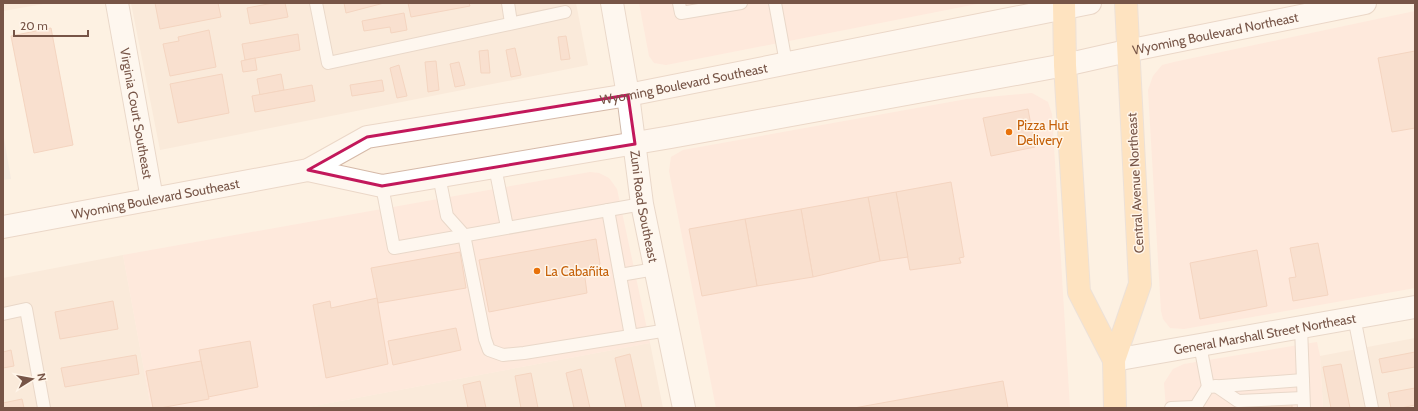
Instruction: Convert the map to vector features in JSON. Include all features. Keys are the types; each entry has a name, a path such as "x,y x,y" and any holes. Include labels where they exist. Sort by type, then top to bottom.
{"main road":[{"name":"Virginia Court Southeast","path":"117,3 152,199"},
{"name":"Zuni Road Southeast","path":"612,3 628,95 642,204 684,408"},
{"path":"1090,3 1064,5 1065,65 1079,292 1114,360 1116,408"},
{"name":"Central Avenue Northeast","path":"1114,360 1140,284 1127,51 1126,3"},
{"name":"Wyoming Boulevard Northeast","path":"1065,65 1365,3"},
{"name":"Wyoming Boulevard Southeast","path":"3,227 308,170 367,136 628,95 1064,5"},
{"name":"Wyoming Boulevard Southeast","path":"308,170 382,186 635,144 1065,65"},
{"name":"General Marshall Street Northeast","path":"1114,360 1415,307"}],"lane":[{"path":"316,3 328,63 565,12"},
{"path":"508,3 511,23"},
{"path":"679,3 681,13 741,3"},
{"path":"775,3 786,63"},
{"path":"495,167 507,227"},
{"path":"439,176 447,216 464,235 485,339 489,350 502,355 524,353 668,330"},
{"path":"382,186 394,248 642,204"},
{"path":"608,210 631,336"},
{"path":"620,275 655,269"},
{"path":"3,314 26,309 44,408"},
{"path":"1354,317 1372,408"},
{"path":"1200,346 1212,387 1238,401 1304,403 1301,327"},
{"path":"1171,408 1195,408 1212,387 1303,380"}],"highlighted area":[{"path":"628,95 635,144 382,186 308,170 367,137"}],"shaded area":[{"path":"3,3 49,3 3,11"},
{"path":"131,3 576,3 588,65 160,150"},
{"path":"639,3 982,3 666,65 654,63 649,56"},
{"path":"1415,11 1415,288 1184,329 1170,328 1163,319 1161,311 1148,90 1153,76 1162,65 1174,62"},
{"path":"1032,93 1048,102 1052,114 1070,408 716,408 669,171 671,157 683,150 967,99"},
{"path":"3,132 11,179 3,180"},
{"path":"590,172 599,173 609,178 617,189 650,343 303,408 151,408 123,255"},
{"path":"123,255 151,408 3,408 3,278"},
{"path":"1415,338 1415,408 1323,408 1320,356"},
{"path":"1317,342 1320,356 1323,408 1166,408 1164,383 1173,369 1184,364"},
{"path":"650,343 663,408 303,408"}],"building":[{"path":"155,3 218,3 221,17 160,29"},
{"path":"273,3 285,3 288,17 250,24 247,8"},
{"path":"344,3 384,3 346,13"},
{"path":"408,3 469,3 470,6 411,17"},
{"path":"404,13 407,30 391,33 390,27 364,31 362,21"},
{"path":"51,28 73,145 34,153 11,36"},
{"path":"209,30 216,67 170,76 163,44 179,41 178,37"},
{"path":"298,34 300,50 245,60 242,44"},
{"path":"566,36 570,59 561,60 558,37"},
{"path":"515,48 521,75 511,77 506,50"},
{"path":"488,50 490,73 481,73 479,51"},
{"path":"1415,51 1415,128 1392,132 1378,58"},
{"path":"255,58 257,70 243,72 241,61"},
{"path":"436,61 439,90 428,92 425,62"},
{"path":"459,62 465,85 455,87 450,64"},
{"path":"399,65 407,96 397,98 390,68"},
{"path":"222,74 229,113 178,123 170,84"},
{"path":"281,74 284,90 260,95 257,79"},
{"path":"382,80 384,91 352,96 350,85"},
{"path":"312,85 315,101 255,112 252,96"},
{"name":"Pizza Hut Delivery","path":"1028,109 1035,147 991,156 983,118"},
{"path":"951,182 964,257 959,258 961,263 910,270 896,192"},
{"path":"896,192 908,257 880,261 868,197"},
{"path":"868,197 880,261 813,277 801,209"},
{"path":"801,209 813,277 757,286 745,219"},
{"path":"745,219 757,286 702,296 689,229"},
{"name":"La Cabañita","path":"596,239 600,264 585,278 587,293 489,312 479,260"},
{"path":"1318,243 1328,295 1293,301 1289,278 1296,277 1290,248"},
{"path":"1257,250 1267,306 1200,319 1190,263"},
{"path":"460,252 466,288 378,303 371,268"},
{"path":"377,298 388,364 326,378 313,305 330,301 331,308"},
{"path":"113,301 118,329 60,339 55,312"},
{"path":"456,328 461,350 393,365 388,341"},
{"path":"250,341 258,387 208,397 199,350"},
{"path":"11,350 14,366 3,368 3,352"},
{"path":"1415,352 1415,367 1382,373 1379,359"},
{"path":"630,354 642,408 626,408 615,358"},
{"path":"136,355 139,374 65,387 61,368"},
{"path":"201,361 209,399 153,408 146,371"},
{"path":"1341,364 1350,408 1331,408 1323,367"},
{"path":"581,369 590,408 574,408 566,373"},
{"path":"531,373 538,408 521,408 515,376"},
{"path":"480,381 486,408 468,408 463,385"},
{"path":"1003,381 1008,408 854,408"},
{"path":"1415,388 1415,405 1401,408 1391,408 1388,393"},
{"path":"22,399 24,408 3,408 3,403"},
{"path":"1292,404 1292,408 1237,408 1237,405"}],"place":[{"name":"Pizza Hut Delivery","path":"1009,132"},
{"name":"La Cabañita","path":"537,271"}]}
